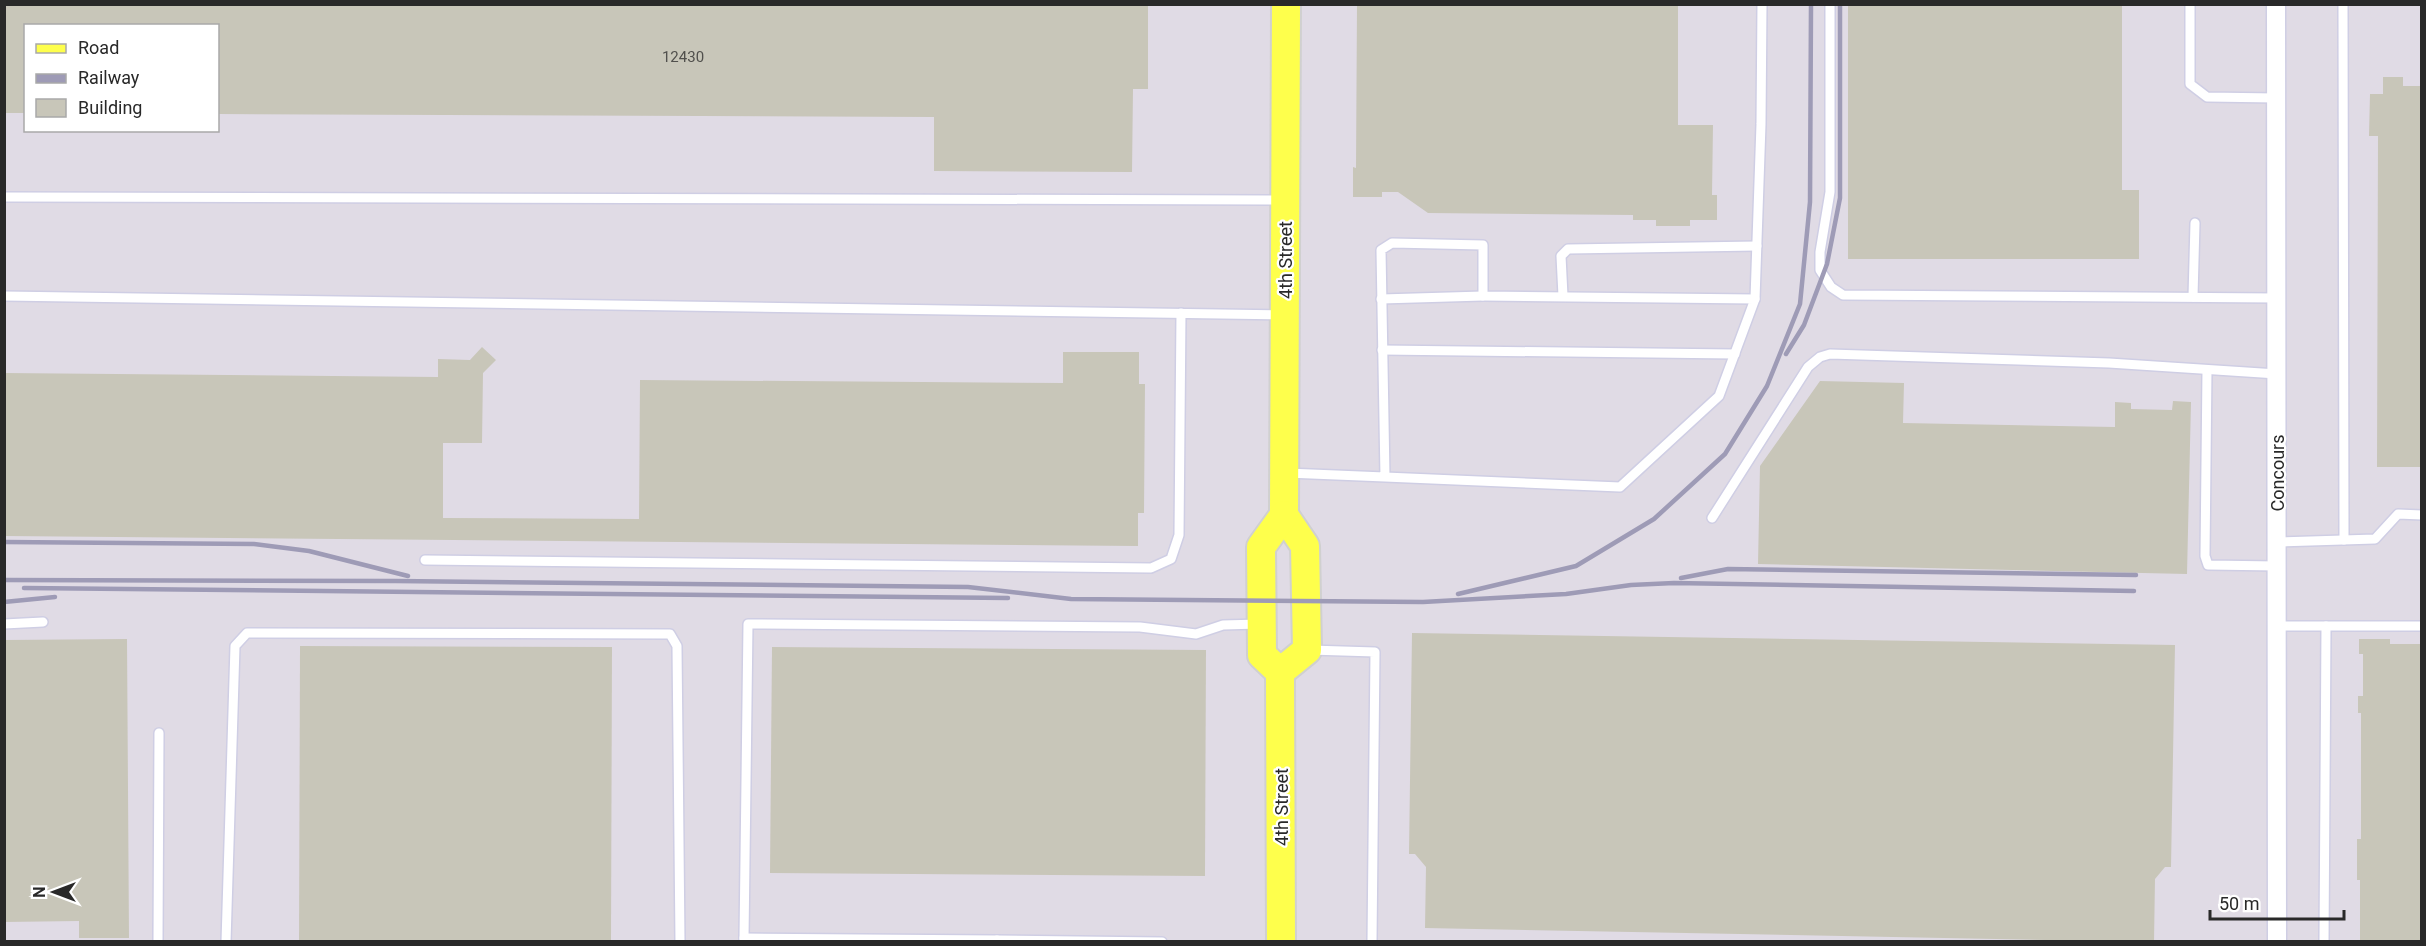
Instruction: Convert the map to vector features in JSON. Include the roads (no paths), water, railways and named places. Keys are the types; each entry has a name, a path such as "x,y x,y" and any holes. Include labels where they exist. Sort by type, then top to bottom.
{"main road":[{"name":"4th Street","path":"1284,515 1286,4"},
{"path":"1284,515 1305,546 1307,650 1280,672 1262,655 1262,547 1284,515"},
{"name":"4th Street","path":"1280,672 1281,942"}],"street":[{"name":"Concours","path":"2276,4 2277,942"}],"lane":[{"path":"1284,472 1620,487 1719,396 1755,299 1762,4"},
{"path":"1830,4 1830,192 1820,252 1820,270 1831,287 1843,295 2277,298"},
{"path":"2190,4 2190,84 2207,97 2276,98"},
{"path":"2343,4 2344,540"},
{"path":"4,197 1285,200"},
{"path":"2193,297 2195,223"},
{"path":"1385,477 1381,250 1392,243 1483,245 1483,296"},
{"path":"1563,297 1562,256 1568,249 1757,246"},
{"path":"4,296 1285,315"},
{"path":"1381,299 1483,296 1755,299"},
{"path":"425,560 1151,568 1171,559 1179,535 1181,313"},
{"path":"1382,350 1735,354"},
{"path":"1712,518 1809,367 1820,357 1830,354 2109,363 2277,374"},
{"path":"2207,370 2205,556 2208,565 2277,566"},
{"path":"2277,542 2375,539 2398,514 2421,514"},
{"path":"4,624 43,622"},
{"path":"1162,942 744,940 748,624 1140,627 1196,634 1223,625 1262,624"},
{"path":"2277,626 2421,626"},
{"path":"2324,942 2326,626"},
{"path":"226,942 235,646 247,633 271,633 670,634 677,646 680,942"},
{"path":"1307,650 1375,652 1372,942"},
{"path":"158,942 159,733"}],"railway":[{"path":"1458,594 1576,566 1654,519 1725,454 1767,386 1800,304 1810,202 1811,4"},
{"path":"1786,354 1804,325 1827,264 1840,198 1840,4"},
{"path":"4,542 254,544 309,551 408,576"},
{"path":"1681,578 1728,569 2136,575"},
{"path":"4,580 396,581 968,587 1071,599 1423,602 1566,594 1631,585 1674,583 2134,591"},
{"path":"24,588 1008,598"},
{"path":"4,602 55,597"}]}
